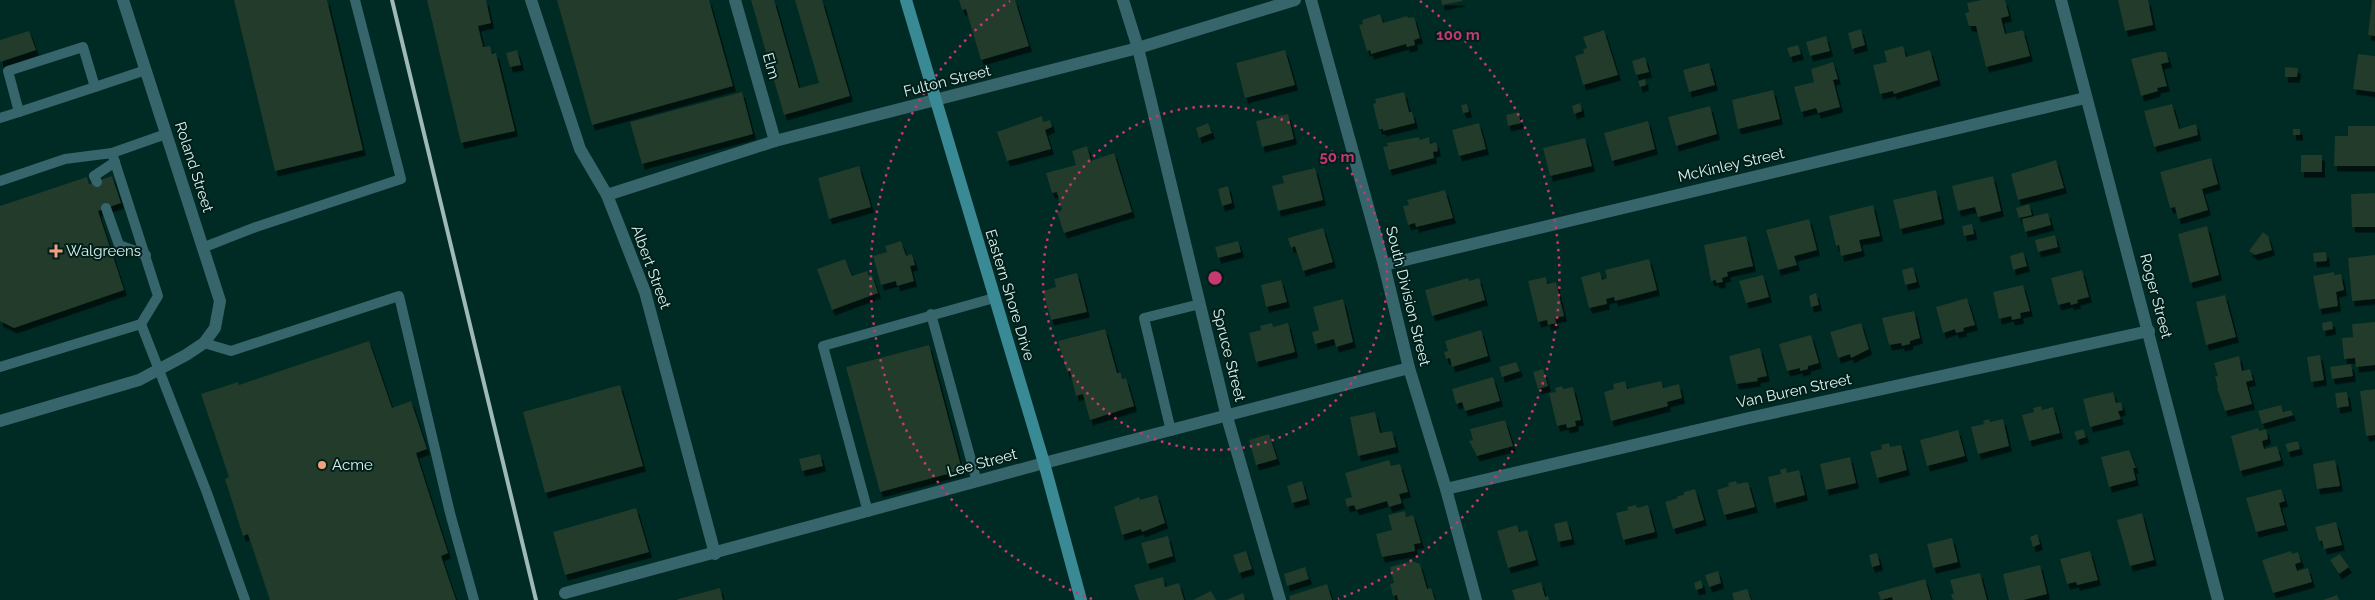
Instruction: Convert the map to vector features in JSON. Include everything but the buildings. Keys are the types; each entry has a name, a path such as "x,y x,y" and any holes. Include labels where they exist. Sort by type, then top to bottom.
{"street":[{"name":"Roland Street","path":"123,0 220,302 215,328 204,343"},
{"name":"Albert Street","path":"531,0 580,149 607,195 645,292 715,554"},
{"name":"Elm","path":"734,0 776,141"},
{"name":"Eastern Shore Drive","path":"906,0 1044,463 1081,600"},
{"name":"Spruce Street","path":"1123,0 1138,48 1227,417 1280,600"},
{"name":"Fulton Street","path":"607,195 776,141 1138,48 1296,0"},
{"name":"South Division Street","path":"1311,0 1384,265 1409,368 1446,489 1476,600"},
{"name":"Roger Street","path":"2061,0 2085,98 2149,331 2218,600"},
{"name":"McKinley Street","path":"1384,265 2085,98"},
{"name":"Van Buren Street","path":"1446,489 1748,418 2149,331"},
{"path":"0,421 139,380 204,343"},
{"name":"Lee Street","path":"565,593 715,554 1044,463 1227,417 1409,368"}],"lane":[{"path":"202,248 256,227 401,179 355,0"},
{"path":"20,112 8,71 84,47 96,87"},
{"path":"0,118 146,70"},
{"path":"96,182 94,176 113,158 166,134"},
{"path":"0,181 64,159 113,158"},
{"path":"0,368 140,324 158,296 113,158"},
{"path":"106,208 119,245 146,255"},
{"path":"204,343 231,351 399,296 420,378 450,513 474,600"},
{"path":"868,512 823,346 931,314 994,298"},
{"path":"1170,431 1144,318 1200,304"},
{"path":"931,314 977,482"},
{"path":"140,324 159,369 244,600"}],"railway":[{"path":"392,0 536,600"}],"place":[{"name":"Walgreens","path":"56,251"},
{"name":"Acme","path":"322,465"}]}
